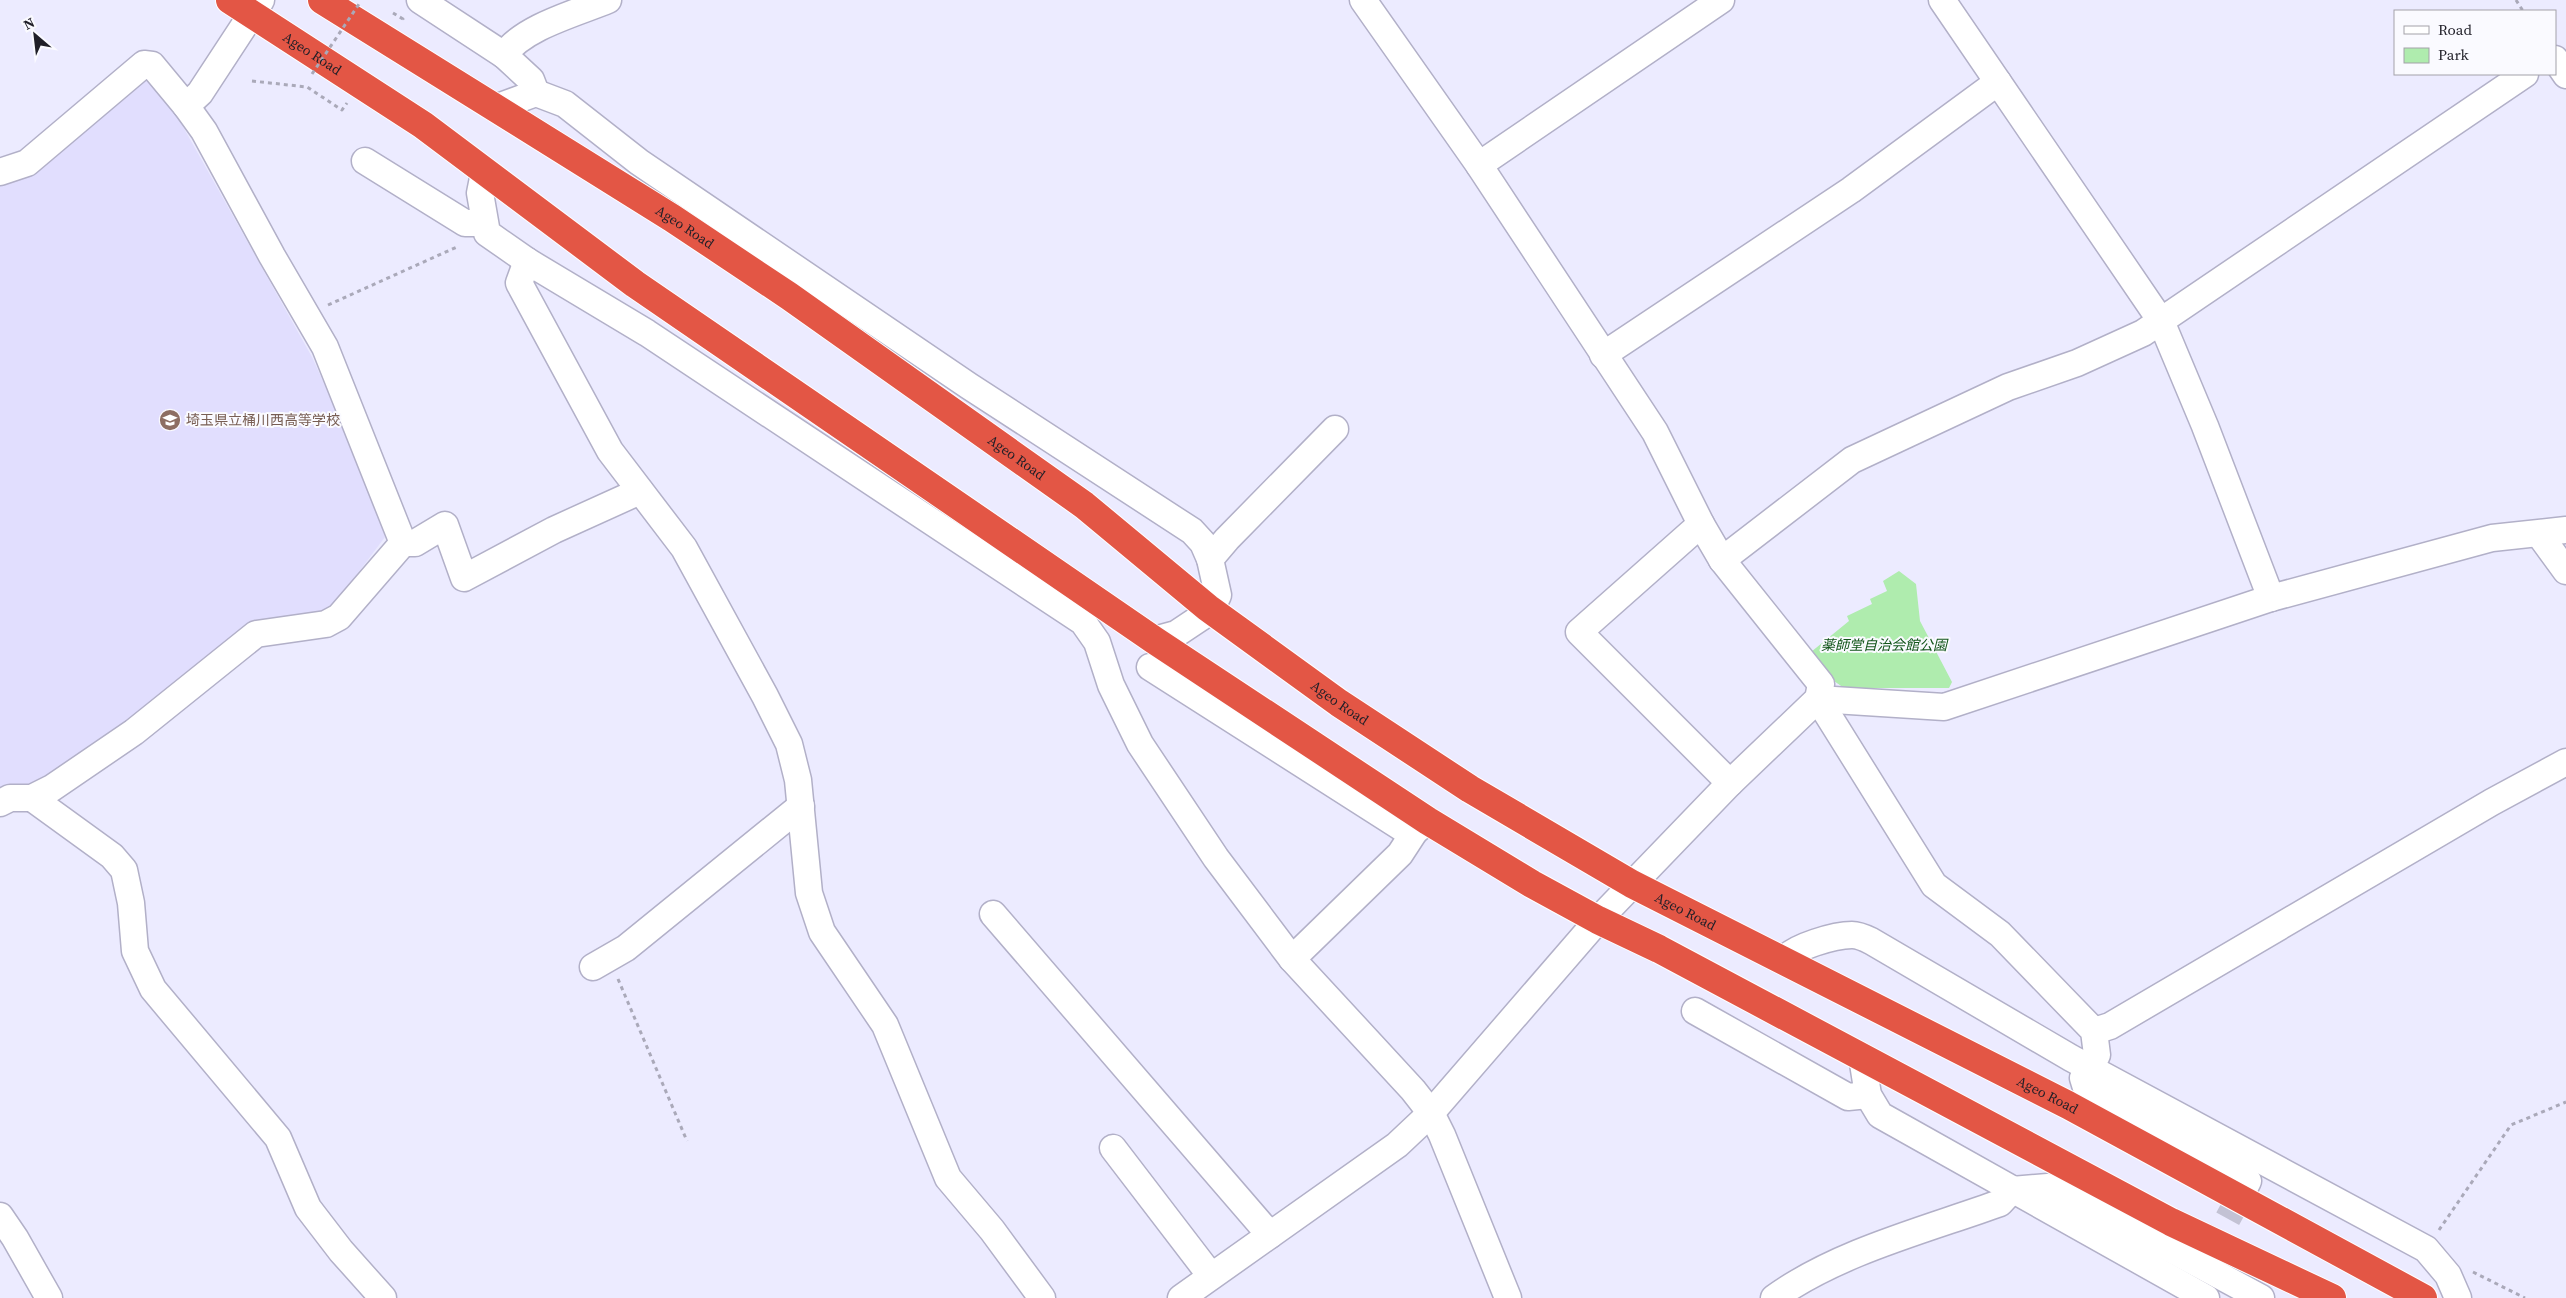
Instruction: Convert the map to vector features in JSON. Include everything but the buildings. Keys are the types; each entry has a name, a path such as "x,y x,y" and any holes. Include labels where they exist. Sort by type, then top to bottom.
{"highway":[{"name":"Ageo Road","path":"322,0 672,218 910,381 1084,505 1212,610 1339,703 1470,789 1632,884 2068,1105 2423,1298"},
{"name":"Ageo Road","path":"247,4 423,125 484,173 635,284 1154,640 1421,826 1598,920 1659,949 2171,1222 2332,1298"}],"street":[{"path":"420,0 504,55 531,80 536,93"},
{"path":"504,55 511,45 528,33 608,0"},
{"path":"1181,1298 1397,1145 1431,1113 1598,920 1730,783 1818,698 1821,684 1722,560 1701,524 1655,432 1479,165 1363,0"},
{"path":"1479,165 1721,0"},
{"path":"1942,0 2161,321 2205,426 2271,598"},
{"path":"186,106 200,94 247,4"},
{"path":"2556,60 2566,75"},
{"path":"0,172 28,163 144,64 152,65 204,131 325,347 403,543"},
{"path":"1722,560 1852,460 2008,387 2077,363 2143,333 2524,75"},
{"path":"1603,355 1851,190 1998,82"},
{"path":"495,108 536,93 564,104 647,168 961,380 1192,531 1203,543 1210,559 1218,595 1212,610 1176,634 1154,640"},
{"path":"365,161 465,223 486,228 527,261 646,333 1083,622 1098,642 1111,685 1140,744 1216,858 1292,959 1431,1113 1442,1135 1508,1298"},
{"path":"484,173 480,193 486,228"},
{"path":"527,261 519,283 610,451 684,548 766,696 789,744 798,780 809,893 822,932 884,1025 948,1178 992,1230 1042,1298"},
{"path":"1210,559 1226,539 1335,429"},
{"path":"0,803 10,798 32,798 52,788 134,732 256,634 326,624 339,617 403,543 415,543 445,525 464,578 554,530 640,491"},
{"path":"1701,524 1579,632 1730,783"},
{"path":"1818,698 1944,707 2271,598 2492,538 2566,530"},
{"path":"2539,534 2566,571"},
{"path":"1150,667 1407,831 1421,826"},
{"path":"1818,698 1934,885 2000,934 2094,1032 2097,1055 2083,1078 2087,1091 2248,1181 2244,1189"},
{"path":"2094,1032 2110,1026 2492,802 2566,762"},
{"path":"32,798 112,856 124,870 131,902 135,951 152,989 278,1138 308,1208 340,1251 383,1298"},
{"path":"601,962 626,948 801,806"},
{"path":"1292,959 1400,854 1421,826"},
{"path":"992,914 1270,1235"},
{"path":"1784,960 1789,953 1796,949 1838,937 1861,936 2089,1067 2426,1249 2453,1286"},
{"path":"1695,1011 1848,1097 1868,1095"},
{"path":"1862,1057 1868,1095 1880,1116 2206,1298"},
{"path":"1113,1148 1212,1276"},
{"path":"1774,1298 1800,1279 1828,1265 2000,1203 2012,1190 2048,1187 2067,1193 2205,1260 2261,1298"},
{"path":"0,1216 16,1238 49,1298"}],"path":[{"path":"312,74 359,4"},
{"path":"252,81 307,87"},
{"path":"307,315 486,228"},
{"path":"601,962 688,1141"},
{"path":"2426,1249 2510,1125 2566,1102"},
{"path":"2453,1286 2462,1266 2525,1298"}],"shaded area":[{"name":"埼玉県立桶川西高等学校","path":"146,78 172,107 312,357 369,482 385,537 334,605 319,615 251,622 177,689 48,780 0,791 0,183"}],"green space":[{"name":"薬師堂自治会館公園","path":"1899,571 1916,584 1920,621 1952,682 1949,688 1844,688 1834,681 1811,652 1849,621 1847,616 1872,604 1870,599 1887,591 1883,581"}],"tunnel":[{"path":"2209,1253 2244,1189"}],"place":[{"name":"埼玉県立桶川西高等学校","path":"170,420"}]}
